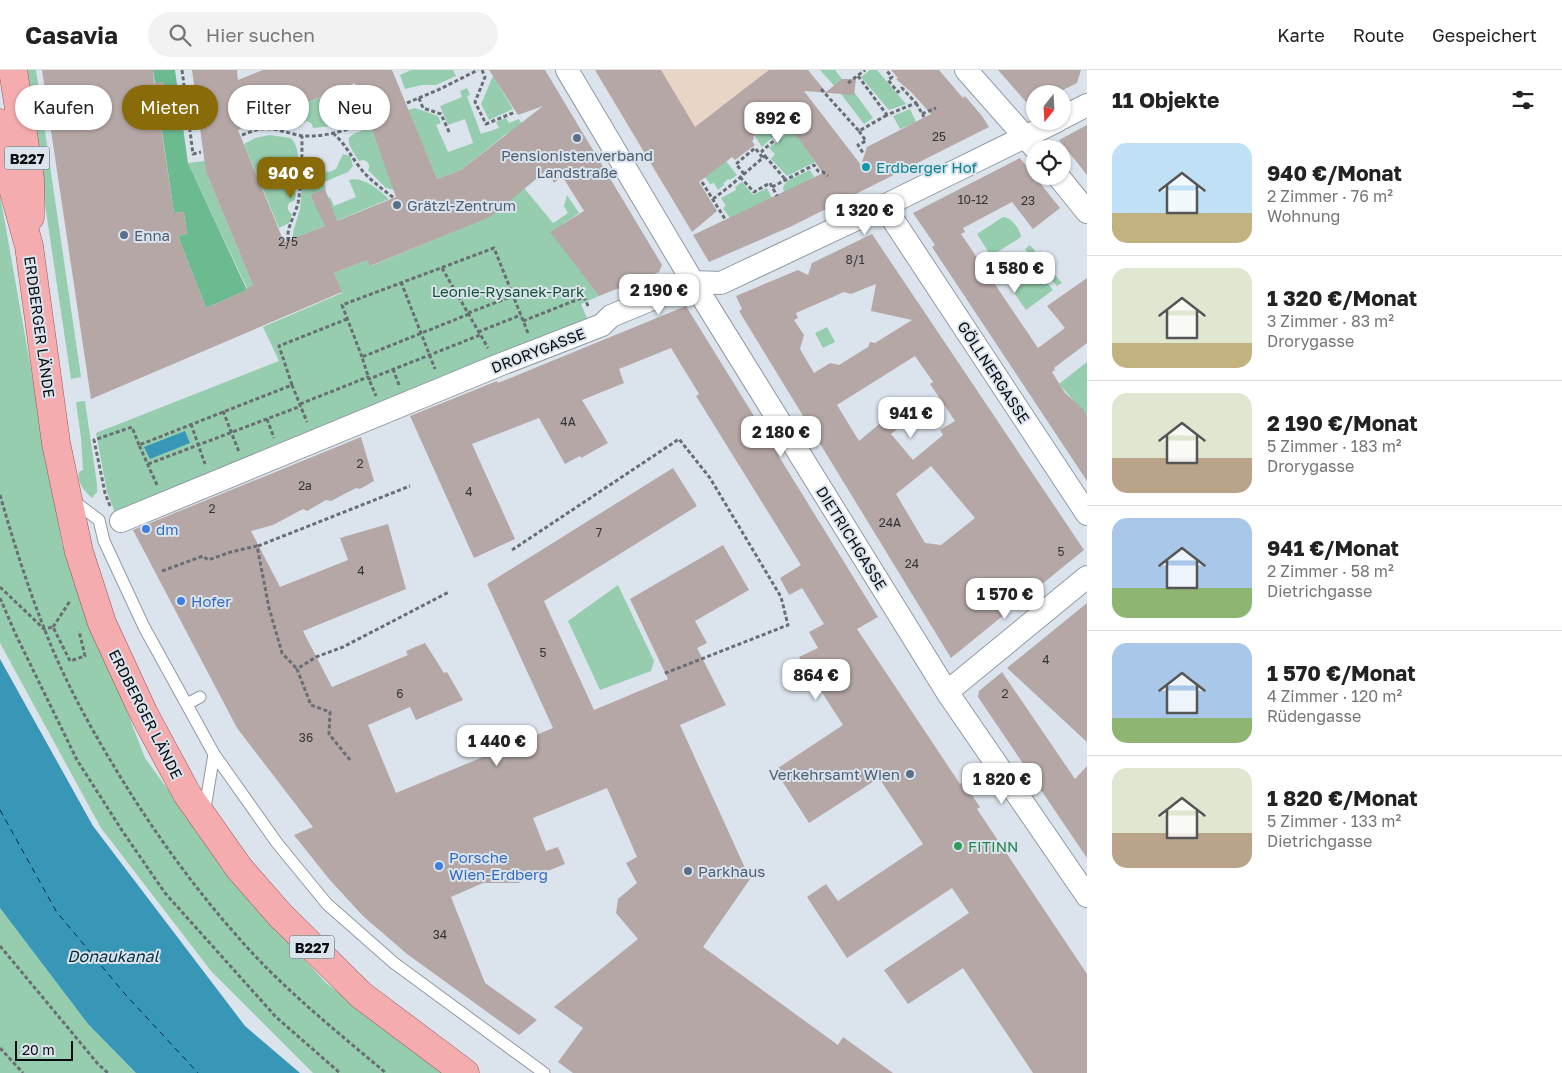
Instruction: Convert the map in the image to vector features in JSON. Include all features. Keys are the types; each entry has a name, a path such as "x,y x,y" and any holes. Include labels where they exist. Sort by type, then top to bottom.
{"main road":[{"name":"ERDBERGER LÄNDE","path":"13,70 30,179 29,246"},
{"name":"ERDBERGER LÄNDE","path":"0,123 11,180 29,246 56,443 79,552 102,623 144,714 186,794 239,868 286,922 361,995 465,1073"}],"street":[{"name":"DIETRICHGASSE","path":"567,70 693,282 947,692 1087,896"},
{"path":"966,70 1028,140"},
{"path":"1071,113 1087,105"},
{"name":"DRORYGASSE","path":"1035,140 1046,130"},
{"name":"DRORYGASSE","path":"121,521 499,365 602,325 611,316 693,282 721,283 884,206 1026,145"},
{"path":"1065,185 1087,212"},
{"name":"GÖLLNERGASSE","path":"884,206 1087,514"},
{"path":"947,692 1087,577"}],"lane":[{"path":"68,497 99,520 104,541 144,627 214,754 277,843 326,904 394,963 544,1073"},
{"path":"187,704 200,696"},
{"path":"204,818 214,754"}],"path":[{"path":"182,70 184,85"},
{"path":"407,103 478,70"},
{"path":"482,70 485,77 475,102 486,124 515,112"},
{"path":"848,83 865,70"},
{"path":"886,70 892,77 888,80 898,92 904,87 923,116 936,108"},
{"path":"858,76 887,115"},
{"path":"821,89 866,141 858,145 863,153"},
{"path":"419,98 423,108 440,114 450,134"},
{"path":"859,131 887,115 916,103"},
{"path":"764,157 762,150 785,131 781,118"},
{"path":"242,136 260,129 277,130 302,136 324,136 342,130"},
{"path":"190,130 193,154 202,152"},
{"path":"333,133 350,152 358,166 378,186 394,198"},
{"path":"288,241 287,233 295,217 300,187 302,136"},
{"path":"744,174 736,164 744,155 755,148 785,179"},
{"path":"713,199 764,157"},
{"path":"772,187 814,165 818,171 828,176"},
{"path":"740,178 754,192 770,183 778,196"},
{"path":"702,182 725,219"},
{"path":"368,377 342,305 494,248 535,351"},
{"path":"442,268 479,334 499,365"},
{"path":"401,282 422,332 429,355"},
{"path":"362,358 513,296"},
{"path":"523,321 584,297 586,302"},
{"path":"148,464 301,406 300,404 368,377 369,379 521,315"},
{"path":"300,404 279,346 346,319"},
{"path":"139,445 292,385"},
{"path":"223,411 232,433"},
{"path":"191,424 199,446"},
{"path":"121,521 114,516 105,492 94,440 132,427 164,502"},
{"path":"512,550 679,439 710,478 781,597 788,625 663,674"},
{"path":"162,571 203,556 208,560 230,552 257,546 410,486"},
{"path":"0,495 44,629 74,694 136,803 196,886 257,958 335,1030 386,1073"},
{"path":"257,546 269,608 282,653 297,669 311,704 330,712 329,734 350,760"},
{"path":"0,587 44,629"},
{"path":"297,669 316,657 343,647 449,592"},
{"path":"68,593 73,610"},
{"path":"0,598 16,635 78,760 122,832 161,887 276,1017 340,1073"},
{"path":"44,629 53,627 70,601"},
{"path":"53,627 70,661 85,656 78,628"},
{"path":"0,946 98,1064 108,1073"},
{"path":"0,1048 24,1073"}],"shaded area":[{"path":"595,70 808,70 810,73 664,187"}],"green space":[{"path":"25,70 36,70 38,85 27,85"},
{"path":"153,70 175,70 177,85 155,85"},
{"path":"411,70 453,70 456,76 436,85 422,85 405,89 400,75"},
{"path":"820,70 835,70 842,79 839,82 838,90"},
{"path":"870,70 877,70 906,104 889,110 861,77"},
{"path":"493,76 513,109 489,120 481,104"},
{"path":"467,88 470,95 467,96 481,134 499,128 496,122 506,118 509,123 519,119 524,127 506,134 461,170 437,179 408,110 415,108 438,116 441,123 436,125 448,152 473,143 465,119 448,125 440,106 462,97 460,91"},
{"path":"854,92 873,118 864,124 841,94"},
{"path":"319,98 319,127 313,128 309,122 309,101"},
{"path":"910,109 916,122 900,129 893,116"},
{"path":"772,123 778,132 762,147 755,136"},
{"path":"792,129 815,162 787,176 771,159 775,154 769,148"},
{"path":"34,130 45,130 81,377 71,379"},
{"path":"162,130 183,130 188,163 247,290 206,308 178,236 187,234 184,212 174,213"},
{"path":"372,130 394,190 386,188 368,170 369,165 367,162 364,160 359,161 349,143 349,139 355,133"},
{"path":"269,135 291,138 298,153 297,181 291,187 292,191 296,193 295,200 289,203 288,207 289,212 292,214 289,223 279,228 244,144 255,138"},
{"path":"343,154 350,156 353,166 348,172 324,182 326,189 310,195 314,204 330,197 334,206 356,197 349,180 355,179 366,182 389,199 293,239 293,232 300,209 302,184 311,174 320,171 329,172 336,169"},
{"path":"205,161 206,172 253,285 247,288 188,163"},
{"path":"726,161 737,175 730,180 728,179 718,190 714,183 710,184 705,177"},
{"path":"810,170 814,177 784,193 783,187 787,181"},
{"path":"742,182 753,195 767,188 772,198 730,218 723,208 726,206 721,198 736,190 735,187"},
{"name":"Leonie-Rysanek-Park","path":"524,188 553,223 568,213 564,206 567,195 579,213 551,232 599,296 581,304 590,325 116,515 107,492 96,433 279,361 263,327 342,293 334,273 367,260 371,266 489,217"},
{"path":"0,195 62,544 145,758 245,895 326,983 443,1073 313,1073 211,971 101,828 0,643"},
{"path":"1003,217 1015,224 1021,237 991,256 977,234"},
{"path":"1030,245 1062,283 1057,286 1025,249"},
{"path":"1021,252 1053,290 1026,310 998,270"},
{"path":"827,327 835,342 823,348 815,333"},
{"path":"1087,362 1087,416 1059,384"},
{"path":"85,401 97,484 97,492 92,498 86,492 79,479 79,472 83,470 76,402"},
{"path":"618,585 654,661 651,671 600,690 568,621"},
{"path":"0,908 88,1024 136,1073 0,1073"}],"water":[{"path":"185,431 190,443 150,459 144,447"},
{"name":"Donaukanal","path":"0,659 93,826 245,1026 300,1073 136,1073 88,1024 0,908"}],"building":[{"path":"42,70 153,70 154,83 164,82 164,85 122,85 122,130 161,130 174,213 184,212 187,234 178,236 206,308 247,290 247,288 253,285 206,172 200,130 218,130 218,85 194,85 192,70 237,70 238,80 263,70 392,70 437,179 461,170 543,106 518,115 489,70 545,70 662,265 659,272 599,296 550,232 584,211 562,176 554,183 547,170 490,217 370,266 367,260 334,273 342,292 91,399 51,130 112,130 112,85 44,85","holes":["355,83 356,85 390,85 390,130 372,130 396,197 337,221 325,189 310,195 325,226 284,242 238,130 228,130 228,85 309,85 309,101 319,97 319,85 350,85"]},
{"path":"595,70 661,70 695,127 769,70 808,70 826,92 842,79 856,79 854,95 804,91 861,165 867,147 931,114 896,79 898,78 891,70 939,70 963,98 965,96 989,127 792,226 709,262 693,235 823,173 782,116 753,137 752,141 755,145 735,160 732,157 699,182 717,211 692,232"},
{"path":"998,70 1081,70 1077,83 1071,86 1026,85 1026,102"},
{"path":"1087,125 1087,175 1071,155 1071,140 1059,140"},
{"path":"1020,158 1026,166 1026,185 1042,185 1060,208 1033,229 1012,202 963,228 965,232 961,234 1038,348 1065,328 1047,306 1087,278 1087,343 1054,368 1055,370 1052,372 1065,393 1083,409 1087,416 1087,481 932,247 935,245 913,213"},
{"path":"872,234 1084,550 951,658 739,311 742,309 736,296 798,270 808,275 812,263","holes":["876,284 871,311 912,320 875,343 870,342 868,347 839,365 830,363 814,373 800,349 804,335 794,320 798,318 796,313 844,292 851,294","915,356 933,382 930,384 955,421 940,430 943,435 913,460 891,434 905,423 895,411 859,441 837,405","931,466 975,518 941,545 925,543 896,494"]},
{"path":"686,306 878,617 857,629 960,784 963,782 980,807 977,809 1087,974 1087,1073 1033,1073 963,968 908,1004 884,970 969,913 952,888 847,958 807,897 826,884 838,901 923,844 879,778 809,823 775,770 843,725 799,657 818,648 809,632 824,624 802,588 789,595 780,578 801,565 696,396 699,394 671,348 619,369 624,383 582,400 608,443 581,458 580,456 565,464 539,418 472,444 515,539 474,558 410,416 497,381 498,383"},
{"path":"361,437 374,481 331,501 326,500 307,511 303,509 273,525 251,531 280,587 348,560 340,538 388,524 406,589 303,631 332,687 408,655 406,651 425,643 444,673 447,672 463,700 416,720 410,707 368,725 396,793 553,728 487,584 673,468 697,506 544,601 594,710 668,679 630,599 723,545 749,590 695,621 707,643 697,648 726,705 680,725 750,879 703,947 838,1045 843,1037 893,1073 573,1073 558,1062 583,1028 554,1007 638,939 616,913 618,899 637,883 626,863 637,857 607,788 533,818 546,851 558,847 565,864 518,883 483,883 451,897 485,983 537,1020 519,1035 407,954 363,916 329,879 294,835 313,827 237,728 133,530"},
{"path":"1087,603 1087,742 1007,668"},
{"path":"1002,672 1075,779 1087,766 1087,858 978,697 979,691"}],"ferry route":[{"path":"0,810 56,911 124,993 198,1073"}],"place":[{"name":"Pensionistenverband Landstraße","path":"577,138"},
{"name":"Erdberger Hof","path":"866,167"},
{"name":"Grätzl-Zentrum","path":"397,205"},
{"name":"Enna","path":"124,235"},
{"name":"dm","path":"146,529"},
{"name":"Hofer","path":"181,601"},
{"name":"Verkehrsamt Wien","path":"910,774"},
{"name":"FITINN","path":"958,846"},
{"name":"Porsche Wien-Erdberg","path":"439,866"},
{"name":"Parkhaus","path":"688,871"}]}
